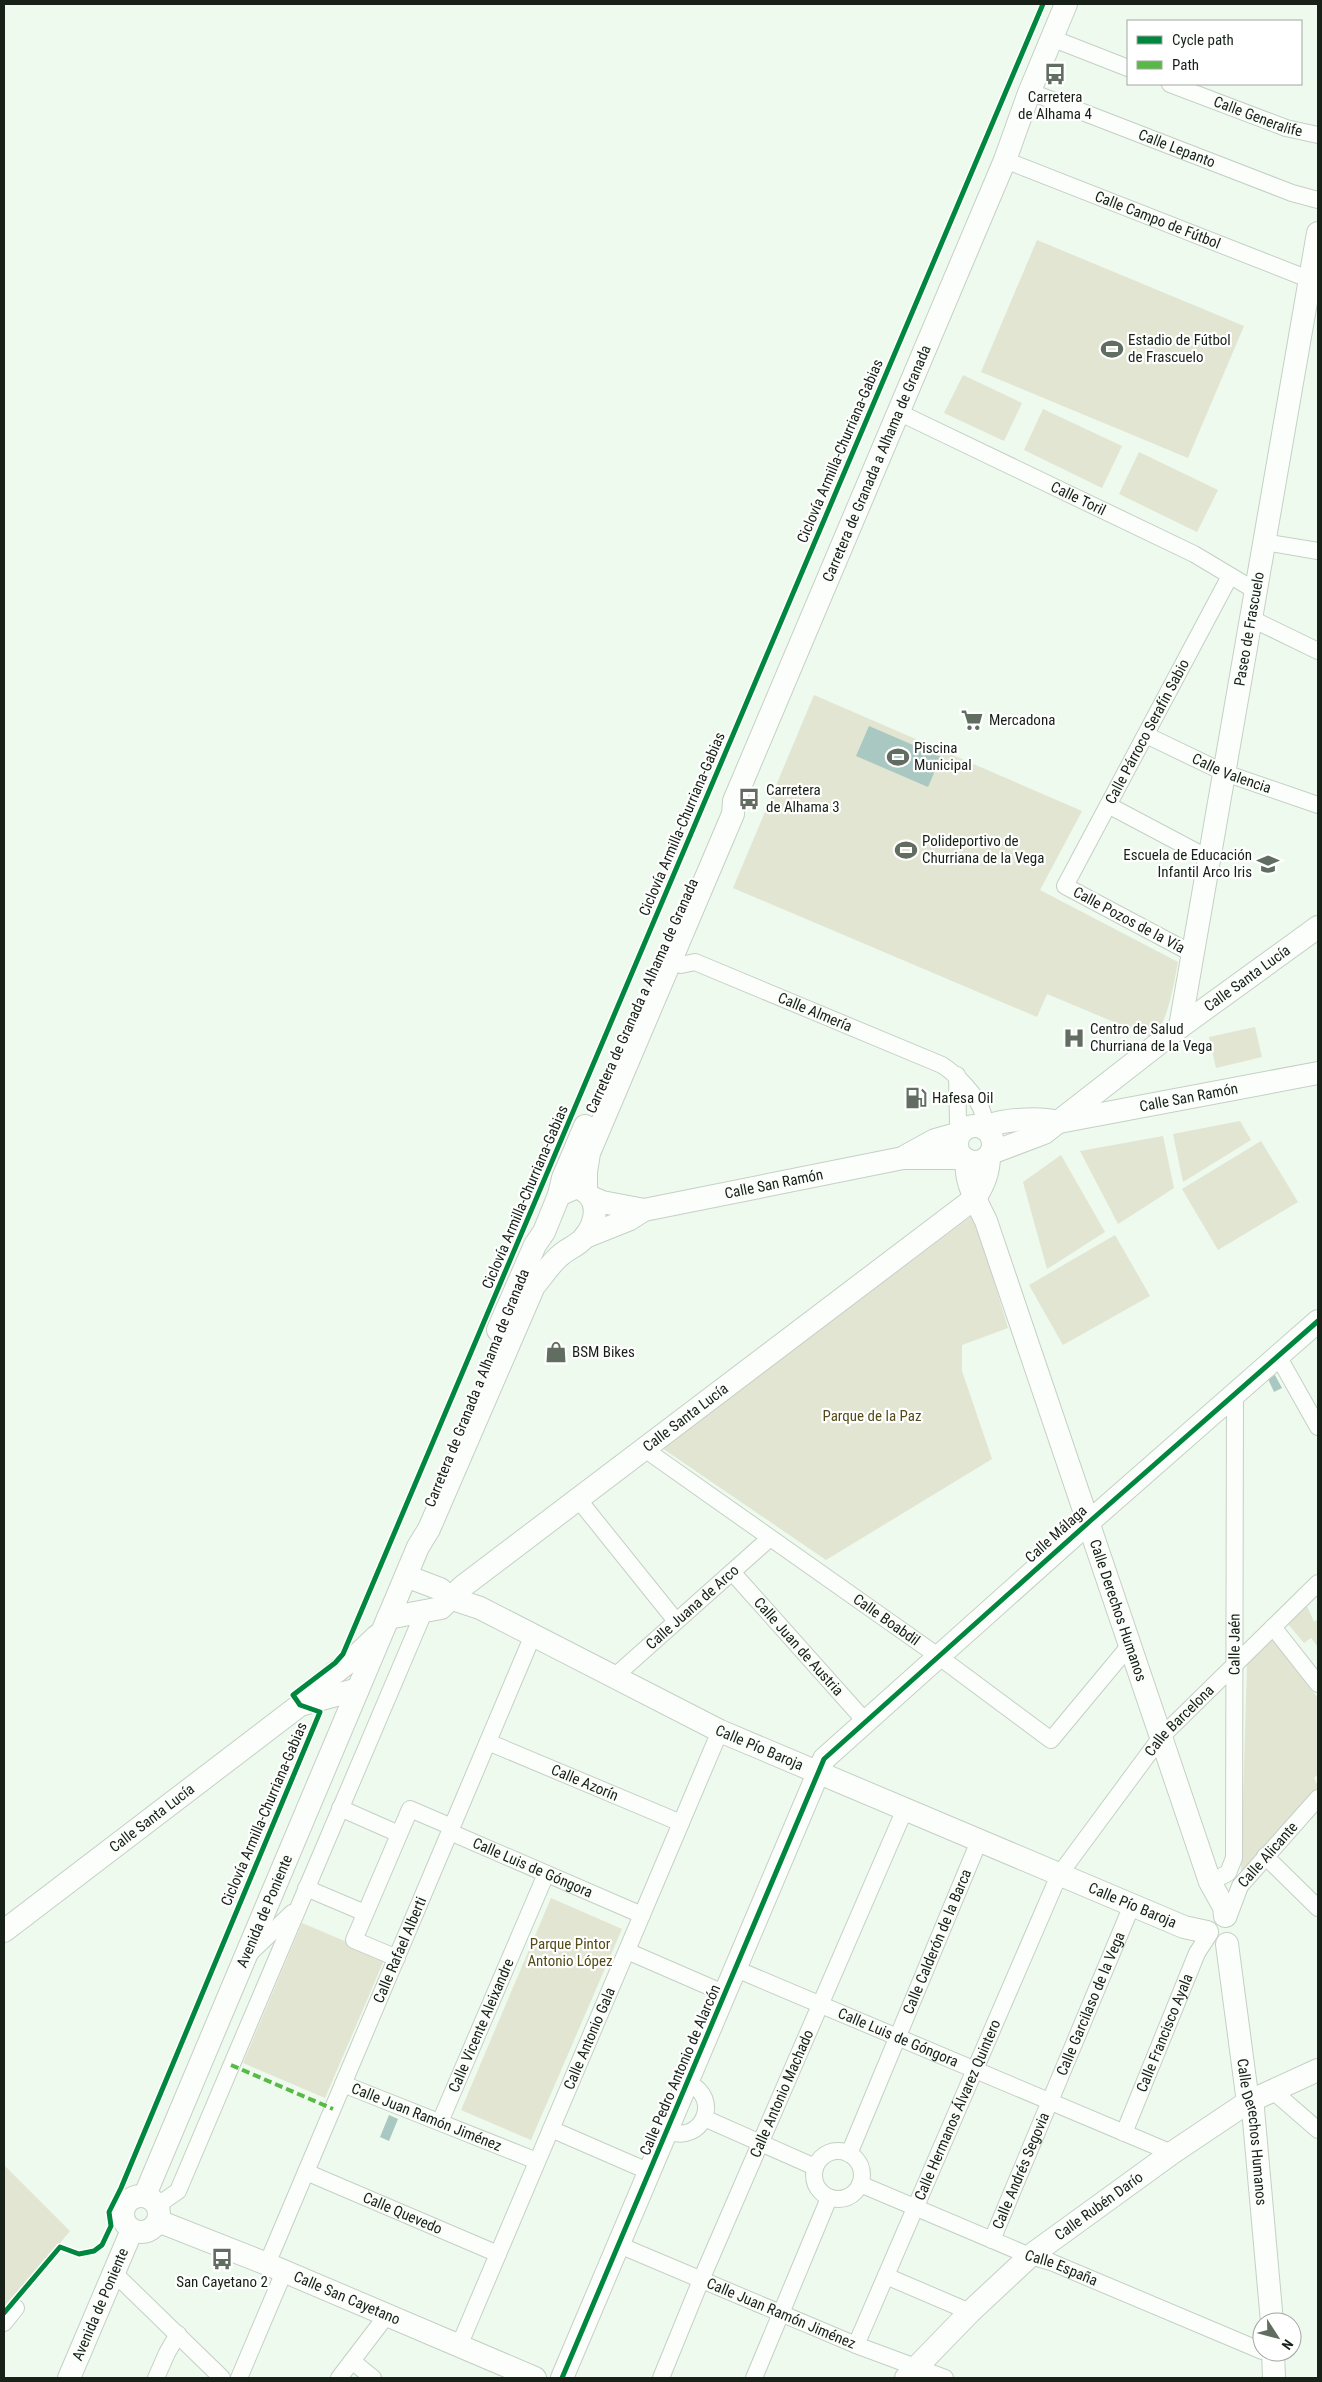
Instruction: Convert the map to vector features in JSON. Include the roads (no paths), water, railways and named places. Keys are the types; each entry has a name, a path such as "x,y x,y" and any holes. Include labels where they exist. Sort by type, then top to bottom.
{"street":[{"name":"Carretera de Granada a Alhama de Granada","path":"576,1194 563,1178 666,936 725,811 734,800 1005,160 1029,93 1066,4"},
{"name":"Carretera de Granada a Alhama de Granada","path":"1019,125 1036,94 1075,4"},
{"path":"1059,41 1127,68"},
{"name":"Calle Generalife","path":"1173,85 1286,128 1318,135"},
{"name":"Calle Lepanto","path":"1036,94 1292,193 1318,200"},
{"name":"Calle Campo de Fútbol","path":"1005,160 1314,282"},
{"name":"Paseo de Frascuelo","path":"1180,1027 1264,542 1314,282 1318,233"},
{"name":"Calle Toril","path":"898,412 1194,554 1256,591"},
{"path":"1264,542 1318,551"},
{"name":"Calle Párroco Serafín Sabio","path":"1065,886 1230,576"},
{"path":"1252,619 1318,652"},
{"name":"Calle Valencia","path":"1146,735 1225,772 1318,805"},
{"name":"Carretera de Granada a Alhama de Granada","path":"418,1547 422,1526 454,1436 510,1302 525,1287 545,1236 576,1194 586,1172 589,1153 733,814 734,800"},
{"path":"1108,805 1210,859"},
{"name":"Calle Pozos de la Vía","path":"1065,886 1193,954"},
{"name":"Calle Santa Lucía","path":"1059,1122 1180,1027 1318,926"},
{"name":"Calle Almería","path":"670,961 681,965 694,962 934,1062 957,1075 983,1114 972,1129"},
{"name":"Calle San Ramón","path":"903,1158 935,1140 995,1123 1047,1119 1059,1122 1318,1073"},
{"path":"957,1075 958,1122 993,1139 984,1185 974,1198"},
{"name":"Calle San Ramón","path":"990,1154 1044,1133 1059,1122"},
{"path":"972,1129 956,1141 958,1150 965,1159 978,1162 990,1154"},
{"name":"Calle San Ramón","path":"584,1238 644,1210 903,1158 965,1159"},
{"name":"Calle Derechos Humanos","path":"965,1159 965,1170 974,1198 986,1221 1210,1882 1224,1907 1218,1927 1232,1968 1248,2102 1253,2109 1271,2312"},
{"path":"576,1194 595,1209 592,1224 584,1238"},
{"name":"Calle San Ramón","path":"576,1194 602,1202 644,1210"},
{"name":"Calle Santa Lucía","path":"310,1702 307,1695 355,1657 386,1623 441,1608 450,1598 643,1448 974,1198"},
{"path":"545,1236 554,1249 562,1254"},
{"name":"Carretera de Granada a Alhama de Granada","path":"386,1623 418,1547 429,1529 534,1286 562,1254 573,1249 584,1238"},
{"name":"Calle Málaga","path":"819,1772 824,1758 1318,1321"},
{"path":"1278,1356 1318,1427"},
{"name":"Calle Jaén","path":"1210,1882 1228,1873 1234,1858 1236,1662 1235,1393"},
{"name":"Calle Boabdil","path":"643,1448 938,1656 1051,1740 1130,1645"},
{"path":"578,1499 676,1621"},
{"name":"Calle Juana de Arco","path":"614,1677 770,1538"},
{"name":"Calle Juan de Austria","path":"732,1572 865,1721"},
{"name":"Calle Pío Baroja","path":"406,1576 440,1589 450,1598 480,1608 720,1731 1184,1927 1218,1927"},
{"name":"Calle Barcelona","path":"1059,1875 1161,1738 1318,1583"},
{"name":"Avenida de Poniente","path":"154,2207 178,2191 297,1907 424,1612"},
{"name":"Avenida de Poniente","path":"154,2207 245,1958 386,1623"},
{"path":"1272,1627 1318,1684"},
{"name":"Calle Rafael Alberti","path":"239,2378 306,2172 533,1635"},
{"name":"Calle Santa Lucía","path":"4,1931 310,1702 358,1689"},
{"path":"310,1702 330,1708 342,1728"},
{"name":"Calle Antonio Gala","path":"459,2346 720,1731"},
{"name":"Calle Azorín","path":"488,1742 681,1823"},
{"name":"Calle Pedro Antonio de Alarcón","path":"562,2378 819,1772"},
{"name":"Calle Alicante","path":"1218,1927 1240,1886 1318,1798"},
{"path":"340,1808 399,1834 354,1940 397,1958"},
{"name":"Calle Luis de Góngora","path":"399,1834 410,1809 546,1874 642,1915"},
{"name":"Calle Antonio Machado","path":"661,2378 701,2280 905,1810"},
{"name":"Calle Calderón de la Barca","path":"849,2154 979,1841"},
{"path":"1265,1856 1318,1908"},
{"name":"Calle Vicente Aleixandre","path":"440,2122 546,1874"},
{"name":"Calle Hermanos Álvarez Quintero","path":"856,2346 1059,1875"},
{"name":"Avenida de Poniente","path":"306,1888 366,1913"},
{"name":"Calle Garcilaso de la Vega","path":"1050,2102 1132,1905"},
{"path":"245,1958 297,1907"},
{"name":"Calle Francisco Ayala","path":"1124,2133 1197,1954 1218,1927"},
{"path":"627,1951 726,1994"},
{"name":"Calle Luis de Góngora","path":"736,1969 1172,2153"},
{"name":"Calle Rubén Darío","path":"912,2372 970,2312 1030,2256 1172,2153 1248,2102 1318,2070"},
{"path":"668,2131 677,2134 686,2133 697,2128 704,2118 706,2106 703,2095 697,2087 688,2083"},
{"name":"Calle Juan Ramón Jiménez","path":"343,2084 537,2161"},
{"path":"1273,2091 1318,2130"},
{"name":"Calle Andrés Segovia","path":"992,2240 1050,2102"},
{"path":"704,2118 815,2167"},
{"path":"551,2129 650,2172"},
{"path":"833,2152 849,2154 859,2164 862,2178 860,2184 850,2196 830,2198 818,2189 815,2182 815,2167 819,2160 833,2152"},
{"name":"Calle Quevedo","path":"306,2172 498,2254"},
{"name":"Calle España","path":"860,2184 1252,2346"},
{"path":"754,2378 830,2198"},
{"path":"130,2199 154,2207 155,2226 144,2232 132,2230 124,2221 123,2209 130,2199"},
{"name":"Calle San Cayetano","path":"154,2207 276,2268 535,2378"},
{"name":"Avenida de Poniente","path":"69,2378 132,2230"},
{"name":"Calle Juan Ramón Jiménez","path":"619,2244 856,2346 906,2365 912,2372 945,2378"},
{"path":"114,2273 222,2378"},
{"path":"886,2276 970,2312"},
{"path":"4,2323 16,2308"},
{"path":"339,2378 387,2315"},
{"path":"156,2378 166,2353 178,2334"},
{"path":"352,2362 373,2378"},
{"path":"1270,2362 1274,2378"}],"water":[{"name":"Piscina Municipal","path":"869,726 941,757 928,787 856,756"},
{"path":"1275,1375 1282,1388 1274,1392 1268,1379"},
{"path":"389,2115 398,2119 389,2141 380,2137"}],"place":[{"name":"Carretera de Alhama 4","path":"1055,74"},
{"name":"Estadio de Fútbol de Frascuelo","path":"1112,349"},
{"name":"Mercadona","path":"972,720"},
{"name":"Piscina Municipal","path":"898,757"},
{"name":"Carretera de Alhama 3","path":"749,799"},
{"name":"Polideportivo de Churriana de la Vega","path":"906,850"},
{"name":"Escuela de Educación Infantil Arco Iris","path":"1268,864"},
{"name":"Centro de Salud Churriana de la Vega","path":"1074,1038"},
{"name":"Hafesa Oil","path":"916,1098"},
{"name":"BSM Bikes","path":"556,1352"},
{"name":"San Cayetano 2","path":"222,2259"}],"park label":[{"name":"Parque de la Paz","path":"872,1416"},
{"name":"Parque Pintor Antonio López","path":"570,1952"}]}
